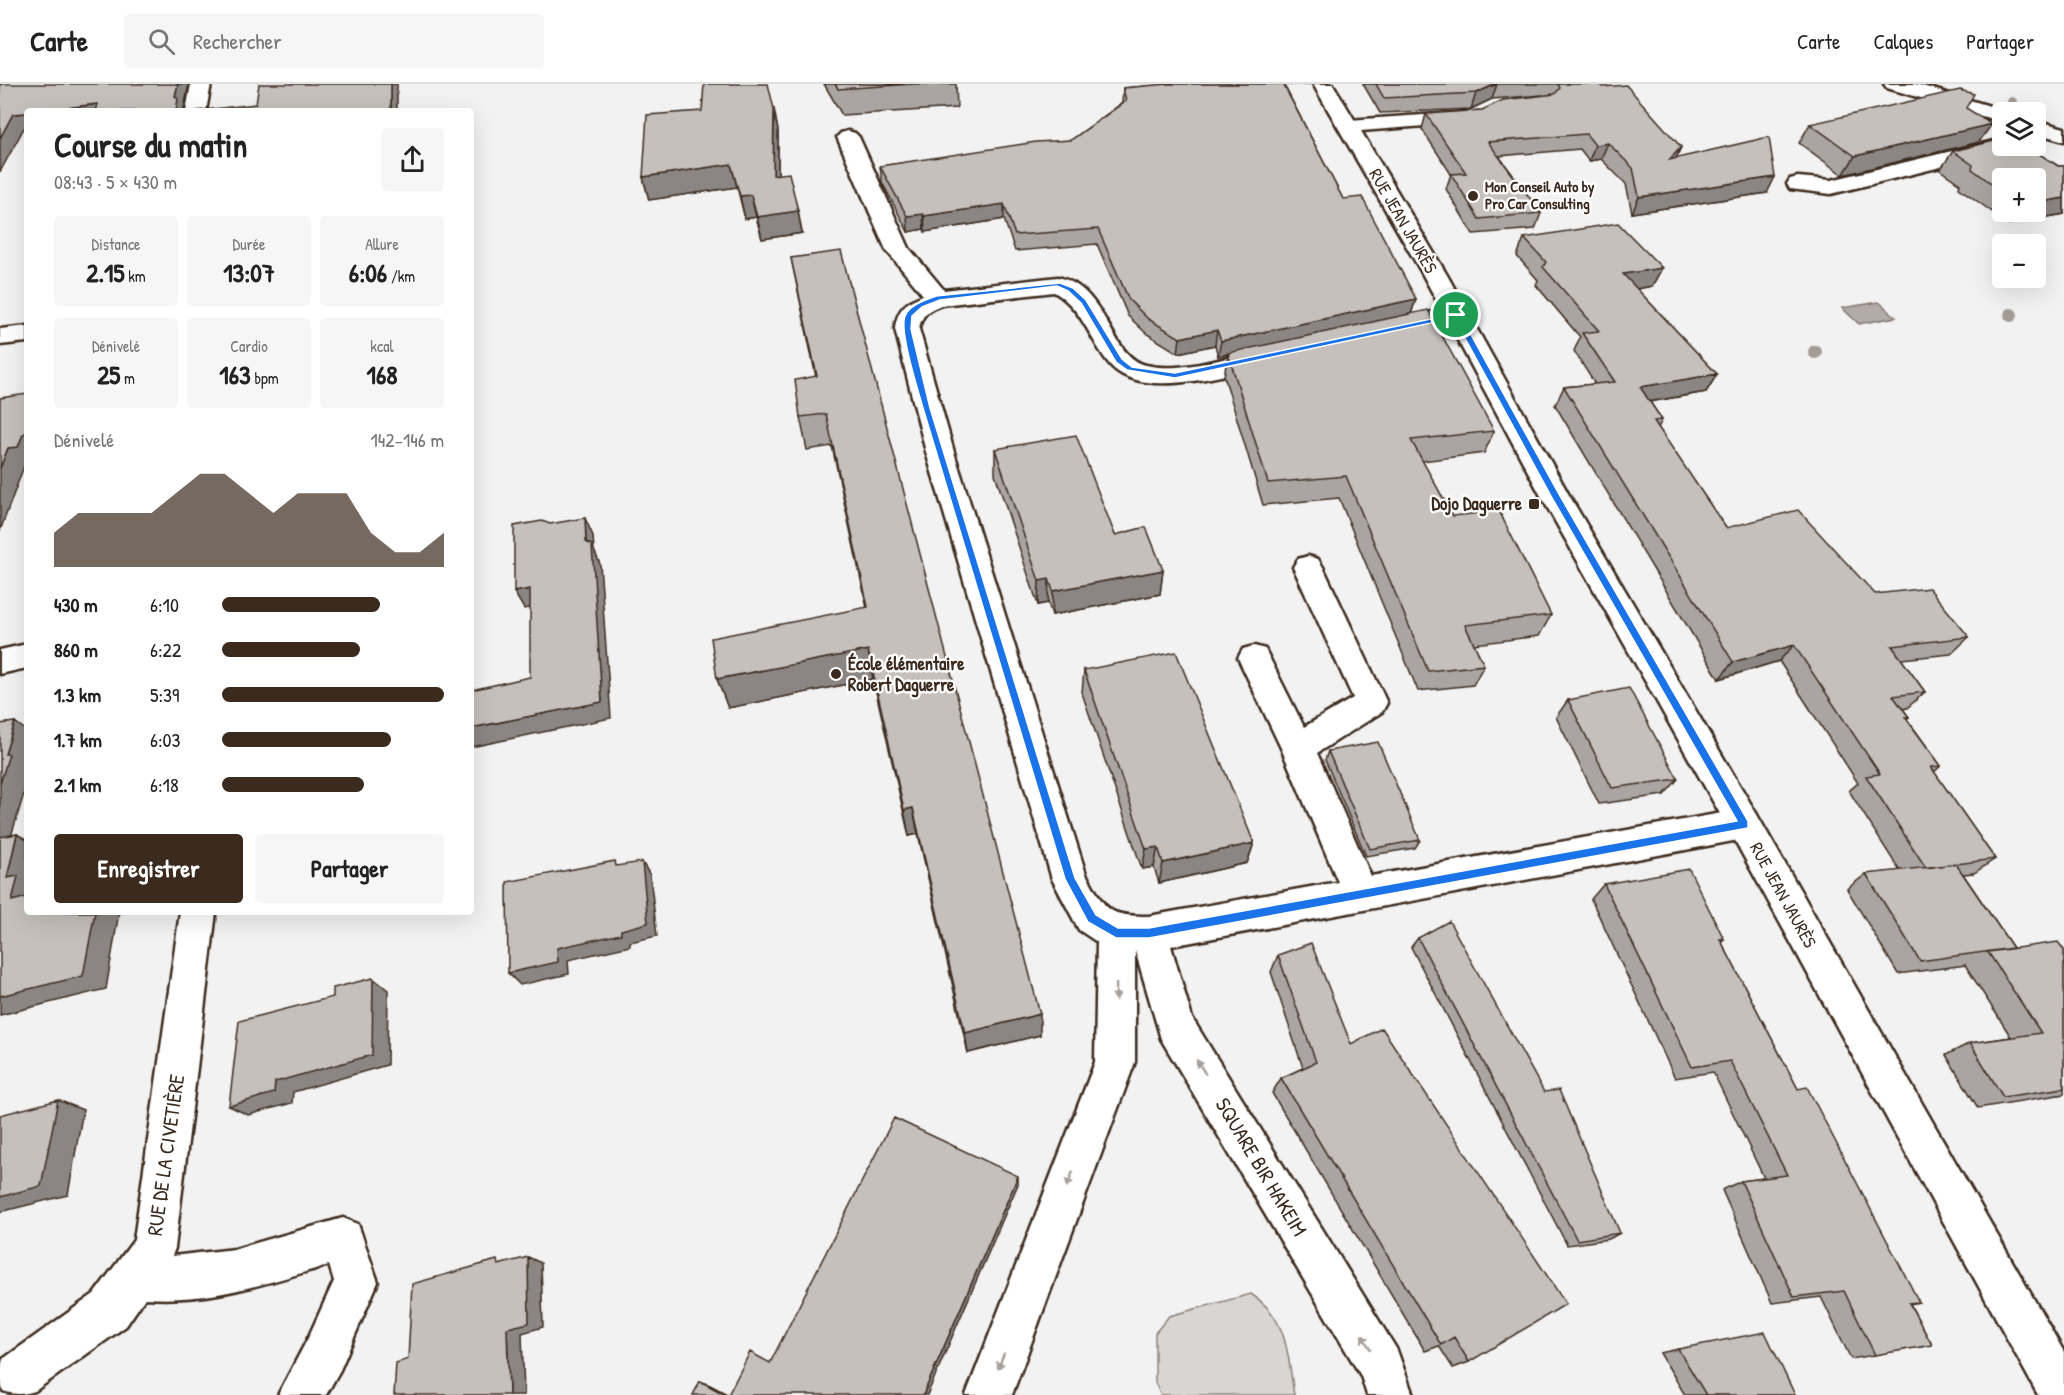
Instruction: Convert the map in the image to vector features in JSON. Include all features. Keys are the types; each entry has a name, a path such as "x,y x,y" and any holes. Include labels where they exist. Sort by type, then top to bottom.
{"street":[{"path":"197,108 201,84"},
{"name":"RUE JEAN JAURÈS","path":"1323,84 1744,824 2063,1395"},
{"path":"1894,84 1992,113"},
{"path":"1348,126 1477,117 1485,112"},
{"path":"2046,129 2064,135"},
{"path":"848,137 898,250 938,298"},
{"path":"1798,184 1831,187 1992,147"},
{"path":"1287,351 1175,376 1130,369 1119,360 1084,301 1071,290 1058,284 938,298 920,305 909,315 907,329 927,408 1070,879 1092,918 1133,933 1744,824"},
{"path":"1366,334 1456,315"},
{"path":"0,337 24,334"},
{"path":"1298,748 1371,703 1308,567"},
{"path":"0,662 24,657"},
{"path":"1254,658 1298,748 1361,894"},
{"name":"RUE DE LA CIVETIÈRE","path":"11,1382 110,1310 154,1248 198,915"},
{"path":"988,1395 1115,1062 1133,933"},
{"name":"SQUARE BIR HAKEIM","path":"1133,933 1175,1026 1381,1366 1390,1395"},
{"path":"136,1275 171,1278 235,1271 343,1239 356,1282 324,1354 301,1395"}],"shaded area":[{"path":"1879,302 1896,317 1859,324 1842,308"},
{"path":"1251,1294 1263,1303 1279,1326 1288,1352 1294,1395 1161,1395 1155,1383 1155,1333 1169,1316"}],"building":[{"path":"0,84 178,84 175,96 178,99 176,108 97,108 98,104 65,108 24,108 24,113 13,114 0,138"},
{"path":"259,84 391,84 391,108 222,108 256,104"},
{"path":"704,84 768,84 774,109 773,175 789,173 798,211 757,217 751,195 740,196 731,164 643,177 647,115 702,111"},
{"path":"835,84 913,84 838,89"},
{"path":"1168,84 1283,84 1343,199 1362,197 1416,299 1221,341 1217,330 1180,338 1148,319 1129,300 1098,229 1015,235 1004,204 924,216 923,214 907,216 880,166 1036,142 1071,140 1126,101 1123,88"},
{"path":"1376,84 1496,84 1476,93 1384,98"},
{"path":"1558,84 1599,84 1602,87 1626,85 1681,147 1669,160 1769,137 1775,177 1639,197 1633,168 1608,143 1595,145 1586,134 1488,142 1541,213 1479,219 1451,174 1466,173 1426,114 1482,110 1503,100 1555,94 1560,88"},
{"path":"1960,90 1974,94 1966,108 1992,124 1855,156 1810,124"},
{"path":"1992,141 1992,156 2042,156 2058,166 2064,166 2064,198 2046,201 2046,168 1992,168 1992,184 1972,169 1973,165 1953,151"},
{"path":"1618,223 1662,268 1623,274 1717,374 1640,387 1662,420 1654,421 1726,528 1798,510 1875,594 1929,588 1969,637 1892,646 1925,692 1893,696 1909,717 1905,717 1941,766 1931,767 1995,859 1926,868 1866,776 1880,774 1794,645 1733,662 1564,387 1615,382 1582,333 1599,331 1543,267 1546,262 1524,238"},
{"path":"841,251 1040,1014 965,1033 913,808 904,810 868,650 717,679 711,638 868,607 826,414 800,417 795,380 817,376 791,258"},
{"path":"1428,310 1494,431 1411,440 1453,516 1499,511 1551,615 1465,625 1484,665 1428,671 1346,476 1268,483 1228,353"},
{"path":"24,394 24,434 18,447 8,448 0,468 0,398"},
{"path":"1076,435 1115,535 1146,527 1163,570 1053,591 1049,579 1039,581 995,449"},
{"path":"585,518 586,542 592,545 602,702 474,727 474,689 530,677 530,589 514,592 514,526 542,521 550,524"},
{"path":"1176,652 1254,843 1163,863 1158,847 1146,849 1084,670"},
{"path":"1629,688 1678,779 1612,788 1568,700"},
{"path":"15,722 5,754 9,754 0,784 0,724"},
{"path":"1378,742 1420,840 1370,849 1328,751"},
{"path":"17,834 7,878 18,876 12,901 24,898 24,915 94,915 83,976 0,996 0,837"},
{"path":"615,861 616,866 642,862 648,923 621,930 621,934 557,948 558,962 508,973 507,882"},
{"path":"1956,864 2013,948 1920,961 1866,874"},
{"path":"1689,869 1724,939 1720,939 1798,1089 1807,1087 1919,1302 1909,1303 1932,1345 1875,1355 1844,1291 1794,1297 1741,1181 1787,1175 1730,1061 1692,1067 1604,884"},
{"path":"1449,921 1544,1092 1559,1090 1620,1233 1577,1240 1418,938"},
{"path":"2058,942 2064,950 2064,1088 2003,1097 1970,1043 2041,1033 1988,952"},
{"path":"1311,943 1351,1044 1382,1028 1566,1304 1469,1362 1454,1337 1441,1345 1281,1078 1316,1062 1278,955"},
{"path":"373,978 372,1055 275,1082 274,1093 229,1106 239,1021 333,997 333,988"},
{"path":"58,1100 41,1186 0,1197 0,1115"},
{"path":"894,1118 1018,1176 923,1395 728,1395 750,1352 770,1363"},
{"path":"528,1257 529,1323 507,1328 509,1395 394,1395 396,1363 408,1359 412,1284 497,1260 498,1265"},
{"path":"1765,1332 1795,1395 1706,1395 1678,1349"},
{"path":"700,1381 726,1395 693,1395"}],"place":[{"name":"Mon Conseil Auto by Pro Car Consulting","path":"1473,196"},
{"name":"Dojo Daguerre","path":"1534,504"},
{"name":"École élémentaire Robert Daguerre","path":"836,674"}],"route":[{"path":"1058,284 1071,290 1084,301 1119,360 1130,369 1175,376 1456,315 1556,496 1744,824 1149,933 1116,933 1092,918 1070,879 927,408 907,329 909,315 920,305 938,298 1058,284"}]}
